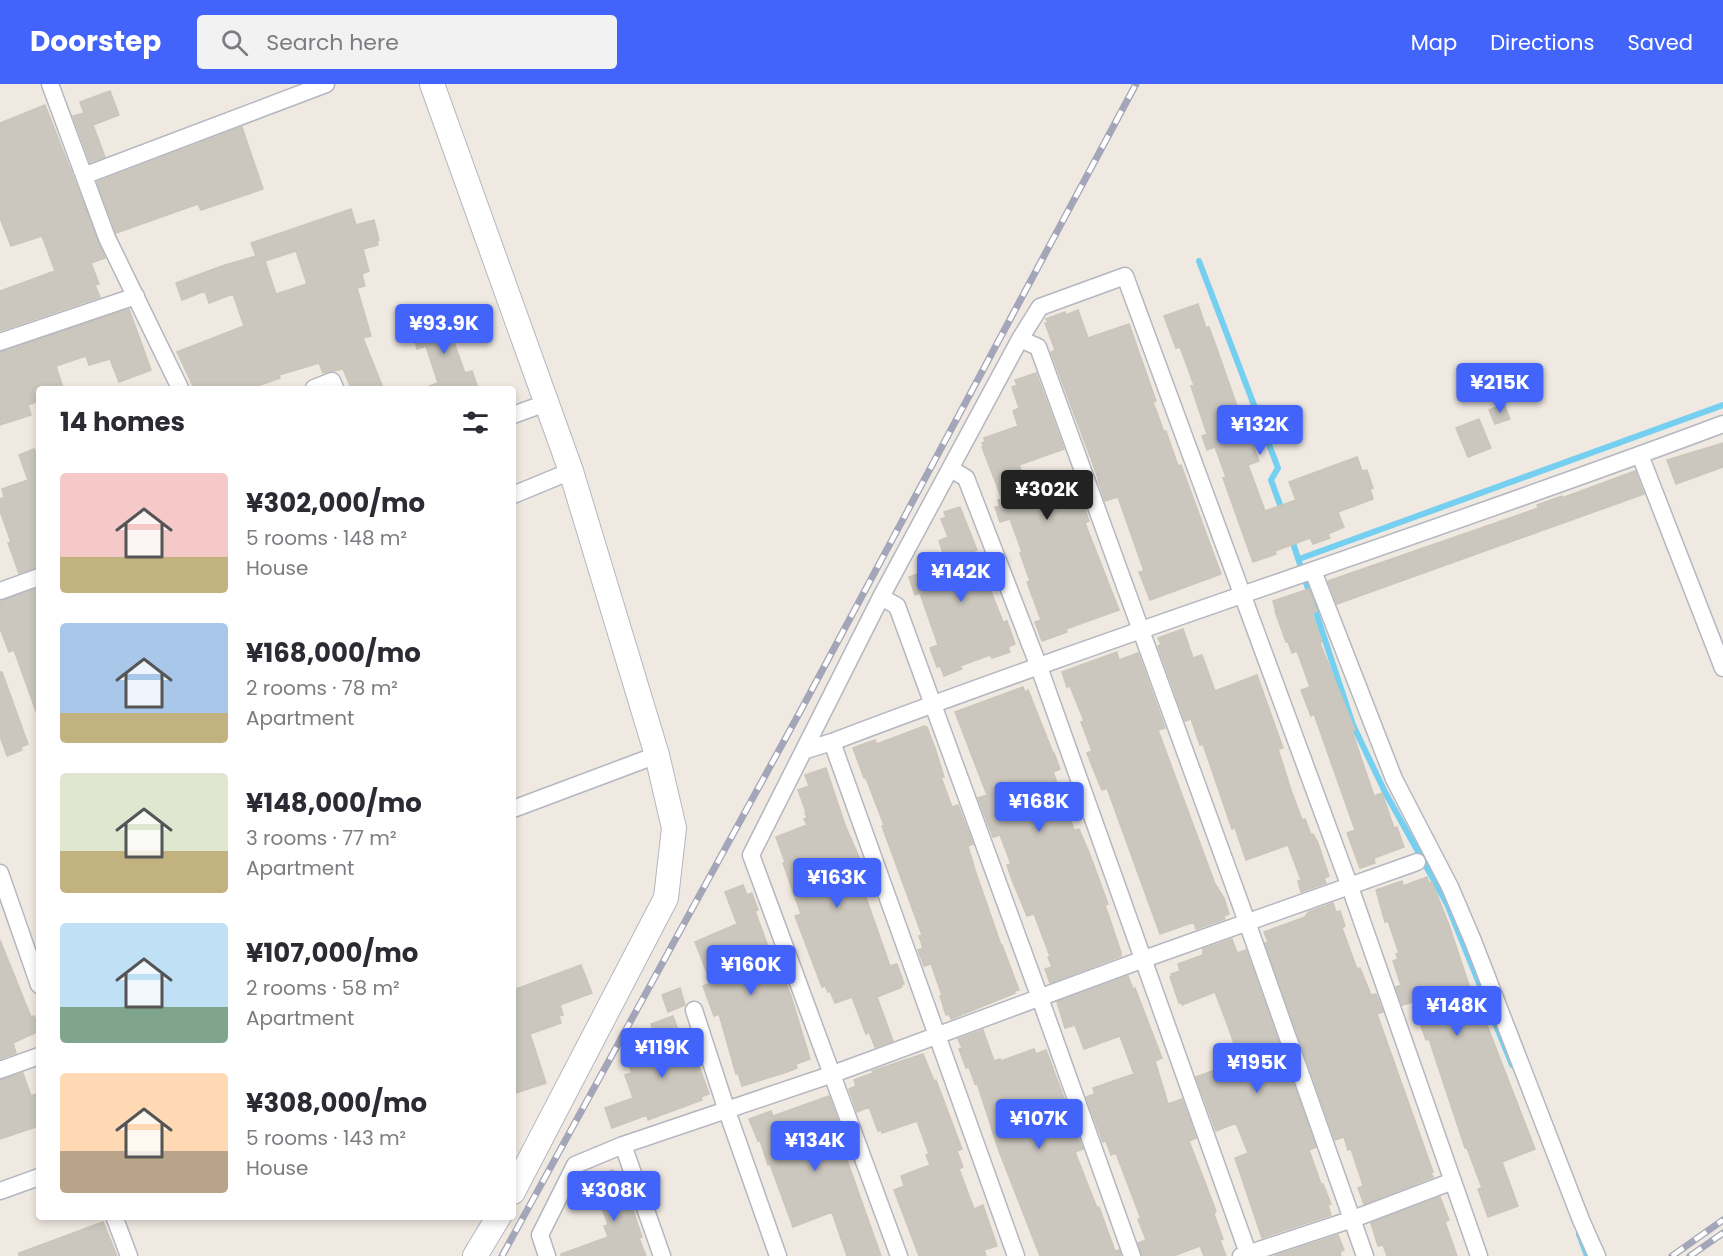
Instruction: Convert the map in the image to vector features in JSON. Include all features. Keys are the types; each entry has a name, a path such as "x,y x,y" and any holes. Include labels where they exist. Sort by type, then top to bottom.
{"street":[{"path":"50,84 108,238 179,386"},
{"path":"86,175 326,84"},
{"path":"432,84 571,471 657,755 675,828 666,898 516,1186"},
{"path":"899,1256 751,855 806,750 881,597 1020,339 1040,307 1125,276 1350,887 1479,1256"},
{"path":"0,342 136,296"},
{"path":"1020,339 1038,347 1247,922 1365,1256"},
{"path":"319,386 332,381 334,386"},
{"path":"516,414 546,403"},
{"path":"806,750 1140,629 1243,596 1723,424"},
{"path":"1640,455 1723,669"},
{"path":"951,469 966,478 1039,667 1144,959 1246,1255 1353,1219 1453,1181"},
{"path":"516,494 571,471"},
{"path":"1313,571 1394,779 1450,887 1473,941 1597,1256"},
{"path":"0,591 36,578"},
{"path":"881,597 897,606 1132,1256"},
{"path":"832,742 1016,1256"},
{"path":"516,808 657,755"},
{"path":"548,1256 540,1235 575,1165 623,1145 833,1074 1418,861"},
{"path":"0,873 36,976"},
{"path":"694,1010 778,1256"},
{"path":"0,1070 36,1057"},
{"path":"623,1145 662,1256"},
{"path":"0,1191 36,1178"},
{"path":"116,1220 129,1256"},
{"path":"475,1256 497,1220"}],"building":[{"path":"110,91 119,115 93,125 105,157 90,162 73,116 84,113 80,102"},
{"path":"45,105 105,258 91,263 99,284 95,285 100,297 0,331 0,291 55,271 42,236 11,246 0,218 0,123"},
{"path":"242,127 263,189 201,210 198,204 116,233 97,182"},
{"path":"351,209 356,225 374,220 378,245 363,249 369,271 362,274 365,286 357,288 371,336 363,338 382,386 350,386 343,369 323,373 319,363 279,375 280,378 258,386 193,386 177,352 244,326 233,294 209,303 205,291 182,300 176,283 256,256 251,243","holes":["296,251 307,284 276,294 265,261"]},
{"path":"1198,304 1206,328 1209,327 1250,443 1259,461 1248,465 1265,511 1296,500 1289,482 1357,457 1362,471 1367,470 1373,488 1370,489 1373,499 1338,512 1344,527 1328,534 1330,538 1313,544 1310,538 1253,562 1223,478 1226,477 1215,447 1207,450 1202,436 1207,434 1191,386 1194,385 1180,347 1176,348 1164,316"},
{"path":"129,309 151,370 119,382 110,359 89,365 86,356 56,366 62,386 36,386 36,402 28,405 31,415 0,425 0,352"},
{"path":"1078,310 1088,338 1129,324 1156,401 1153,402 1164,432 1166,431 1178,466 1181,465 1221,574 1150,600 1139,572 1144,571 1118,497 1105,501 1051,352 1055,350 1045,323 1048,322 1046,319"},
{"path":"453,317 459,335 452,337 465,373 472,371 477,386 429,386 438,383 426,346 417,349 412,329"},
{"path":"1036,373 1064,449 1019,465 1031,496 1063,486 1065,492 1078,488 1089,521 1085,523 1119,610 1066,629 1067,632 1042,641 1035,622 1041,620 1027,582 1030,581 1020,553 1022,552 1010,519 1000,522 995,507 1000,506 998,500 1002,499 982,447 984,447 982,443 985,442 984,438 1018,426 1013,411 1019,408 1012,387 1017,385 1015,380"},
{"path":"1504,404 1510,419 1495,424 1489,410"},
{"path":"1479,419 1491,448 1468,457 1456,428"},
{"path":"1723,443 1723,467 1676,484 1667,460"},
{"path":"34,449 36,455 36,568 19,573 8,543 11,542 0,511 0,499 4,497 2,489 28,480 19,455"},
{"path":"1635,471 1644,494 1337,604 1328,581 1538,508 1537,505"},
{"path":"960,507 977,550 972,552 986,591 990,589 1003,622 1007,621 1015,644 1008,647 1010,652 992,658 990,655 960,666 962,669 944,676 940,666 937,667 930,648 938,645 920,593 915,595 909,577 947,564 939,541 948,537 941,519 946,517 944,512"},
{"path":"36,589 36,711 14,650 9,652 0,628 0,601"},
{"path":"1309,589 1317,611 1312,614 1322,642 1320,643 1355,730 1352,731 1374,796 1382,793 1394,828 1397,827 1404,847 1374,858 1375,863 1360,868 1347,833 1355,830 1314,714 1311,716 1301,690 1310,687 1297,651 1292,653 1286,642 1273,601"},
{"path":"1183,629 1193,658 1202,655 1215,691 1257,675 1283,748 1278,749 1291,790 1302,820 1305,819 1311,835 1313,834 1318,843 1329,876 1324,878 1326,883 1301,892 1298,881 1301,880 1288,845 1246,860 1235,828 1232,829 1203,744 1200,745 1191,719 1185,721 1158,646 1161,644 1158,638"},
{"path":"1117,652 1119,660 1138,653 1165,728 1158,730 1215,884 1224,898 1229,914 1224,916 1225,919 1196,929 1194,922 1160,934 1107,788 1102,790 1087,753 1092,751 1081,722 1084,721 1062,672"},
{"path":"0,672 2,672 28,744 21,747 22,750 7,756 0,736"},
{"path":"1023,687 1025,692 1028,690 1060,769 1053,772 1074,830 1079,829 1090,855 1108,904 1105,905 1121,952 1121,956 1050,983 1045,969 1052,967 1048,957 1050,956 1034,914 1027,916 1012,880 1007,865 1011,864 1000,835 993,837 978,798 987,795 955,712"},
{"path":"924,726 927,727 935,748 944,777 941,777 952,807 958,805 973,844 968,846 975,870 1019,990 951,1019 949,1014 946,1015 940,996 942,995 931,964 924,966 918,950 923,948 919,936 922,935 882,826 884,825 853,748 875,740 877,744"},
{"path":"826,768 845,825 862,864 855,866 890,966 897,964 904,984 901,985 902,987 877,997 893,1041 875,1047 869,1032 866,1034 852,997 835,1003 830,991 828,992 825,986 822,987 795,916 801,914 776,837 807,825 804,819 807,818 806,812 798,790 809,786 805,775"},
{"path":"1427,877 1429,883 1432,882 1475,1003 1478,1002 1535,1149 1502,1162 1518,1206 1488,1217 1478,1189 1482,1188 1467,1148 1465,1148 1429,1039 1426,1040 1413,1002 1402,1005 1396,987 1401,985 1393,961 1398,959 1396,954 1399,953 1388,921 1385,922 1376,890 1402,881 1403,886"},
{"path":"743,885 747,895 752,893 758,910 755,911 773,960 776,965 778,964 791,996 810,1059 796,1064 797,1068 787,1072 742,1086 738,1073 736,1074 719,1014 714,1016 703,986 711,983 695,942 737,924 725,892"},
{"path":"1333,903 1336,912 1340,911 1345,926 1342,928 1357,969 1360,968 1371,995 1376,994 1383,1012 1377,1014 1433,1172 1431,1173 1433,1177 1364,1204 1358,1188 1363,1186 1351,1149 1348,1150 1344,1137 1335,1140 1265,943 1268,942 1264,932 1305,917 1308,912"},
{"path":"1232,939 1237,953 1246,950 1316,1147 1309,1150 1331,1204 1328,1205 1331,1215 1262,1238 1235,1158 1248,1153 1236,1123 1216,1131 1196,1077 1240,1061 1229,1029 1215,992 1182,1005 1179,1003 1170,977 1171,974 1180,971 1178,964 1203,955 1203,949"},
{"path":"0,940 31,1017 34,1016 36,1021 36,1032 13,1043 16,1053 0,1059"},
{"path":"581,965 592,993 560,1005 563,1015 559,1016 561,1023 530,1034 546,1083 516,1093 516,989"},
{"path":"1128,976 1133,989 1135,988 1162,1058 1155,1061 1168,1104 1182,1099 1196,1138 1189,1141 1216,1211 1214,1214 1226,1256 1204,1256 1200,1246 1173,1256 1142,1256 1138,1243 1146,1240 1138,1219 1141,1219 1116,1153 1111,1155 1106,1141 1103,1142 1086,1097 1095,1094 1093,1088 1134,1074 1120,1036 1084,1049 1075,1025 1065,1028 1057,1002"},
{"path":"680,988 685,1005 668,1012 662,995"},
{"path":"673,1016 682,1041 689,1038 690,1040 709,1094 701,1097 702,1100 648,1120 647,1115 612,1128 605,1108 633,1098 625,1075 632,1073 629,1065 657,1056 655,1050 660,1049 651,1024"},
{"path":"983,1030 994,1061 1000,1059 1001,1061 1034,1049 1036,1054 1046,1050 1083,1149 1075,1152 1115,1251 1119,1250 1121,1256 1040,1256 999,1151 977,1083 975,1084 969,1067 966,1068 959,1049 962,1048 958,1039"},
{"path":"923,1054 934,1081 936,1080 962,1149 957,1151 963,1167 959,1169 974,1209 983,1205 997,1246 984,1250 986,1256 919,1256 894,1190 904,1186 901,1176 930,1165 926,1155 929,1154 917,1121 882,1133 881,1130 878,1131 869,1107 857,1112 849,1089 856,1086 854,1080 873,1073 872,1071"},
{"path":"23,1073 31,1096 36,1094 36,1127 0,1139 0,1080"},
{"path":"829,1096 838,1121 834,1123 881,1256 847,1256 832,1212 793,1227 770,1164 768,1165 760,1140 758,1141 749,1119 771,1111 773,1116"},
{"path":"613,1170 617,1180 622,1178 646,1256 561,1256 561,1254 608,1237 604,1226 608,1225 592,1178"},
{"path":"1440,1197 1449,1220 1445,1222 1457,1256 1387,1256 1383,1245 1378,1246 1371,1223"},
{"path":"103,1222 117,1256 19,1256 19,1253"},
{"path":"1338,1235 1344,1250 1340,1252 1341,1256 1274,1256"}],"waterway":[{"path":"1199,261 1278,468 1271,480 1283,513"},
{"path":"1299,559 1723,405"},
{"path":"1291,537 1353,725 1385,792 1447,904 1512,1065"},
{"path":"1579,1234 1587,1256"}],"railway":[{"path":"502,1256 801,710 1136,84"},
{"path":"1672,1256 1723,1220"},
{"path":"1690,1256 1723,1233"}]}
